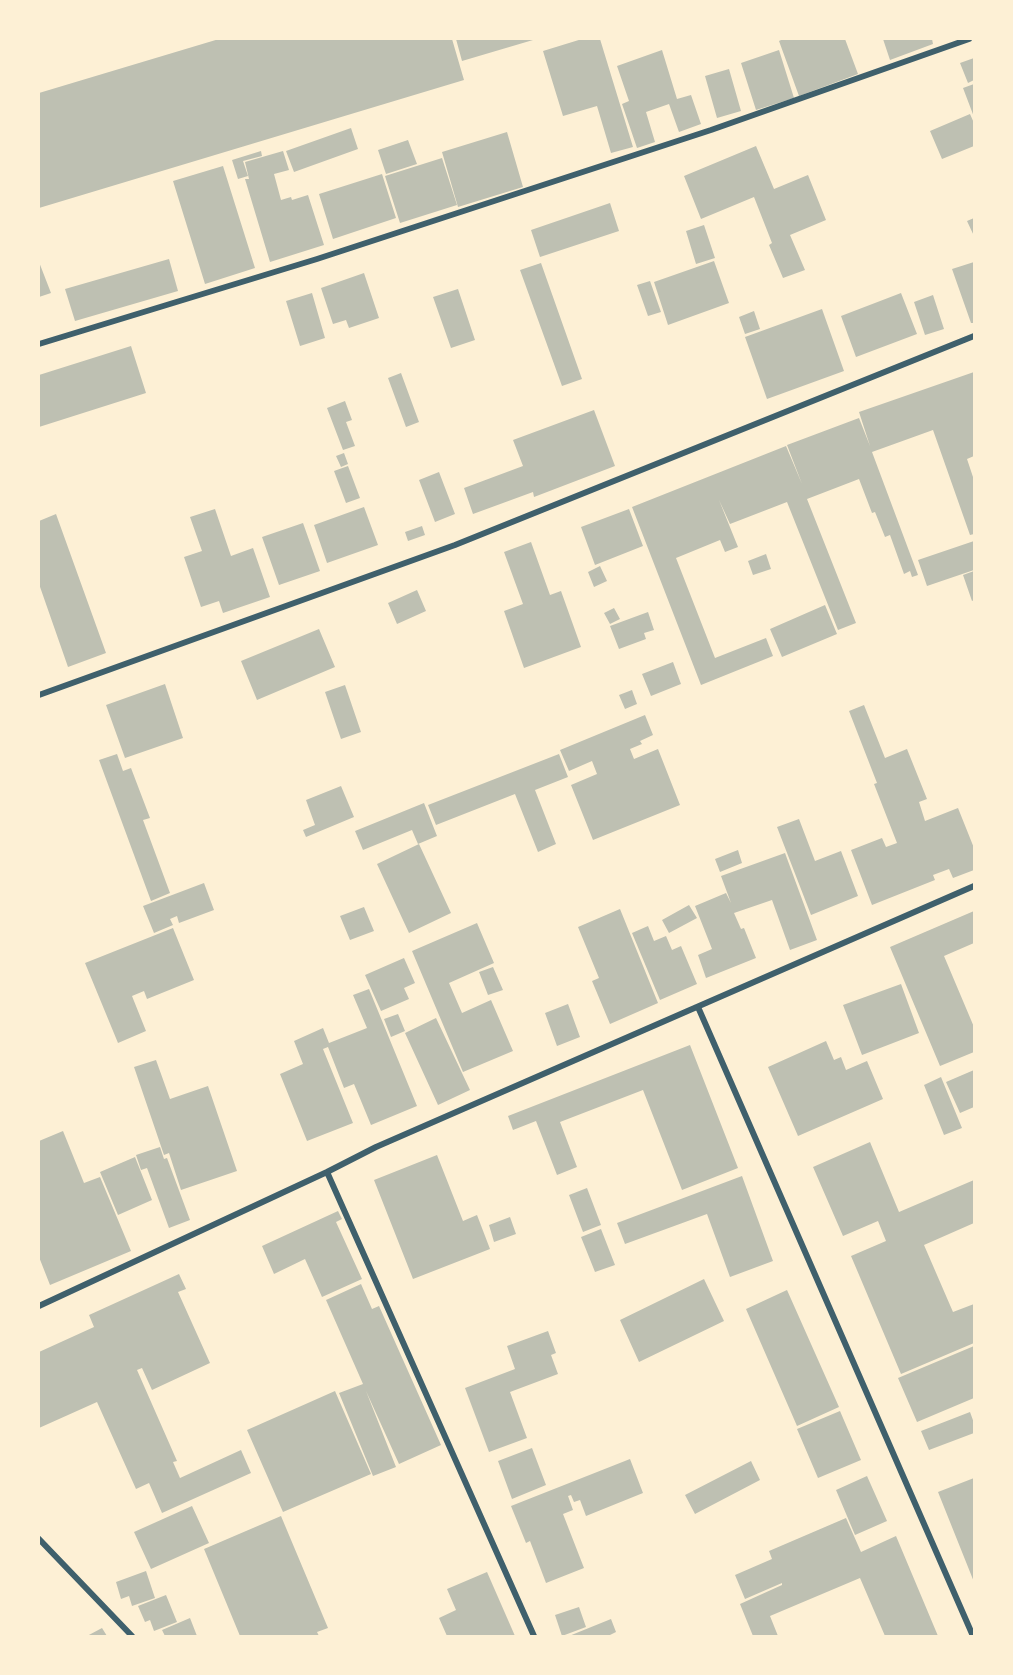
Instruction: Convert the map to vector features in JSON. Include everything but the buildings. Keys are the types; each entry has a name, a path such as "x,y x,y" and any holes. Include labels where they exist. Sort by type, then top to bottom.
{"street":[{"path":"39,344 317,259 700,134 954,42 969,39"},
{"path":"39,695 455,545 974,336"},
{"path":"39,1306 376,1147 974,886"},
{"path":"698,1007 973,1636"},
{"path":"327,1172 534,1636"},
{"path":"39,1539 132,1636"}]}
